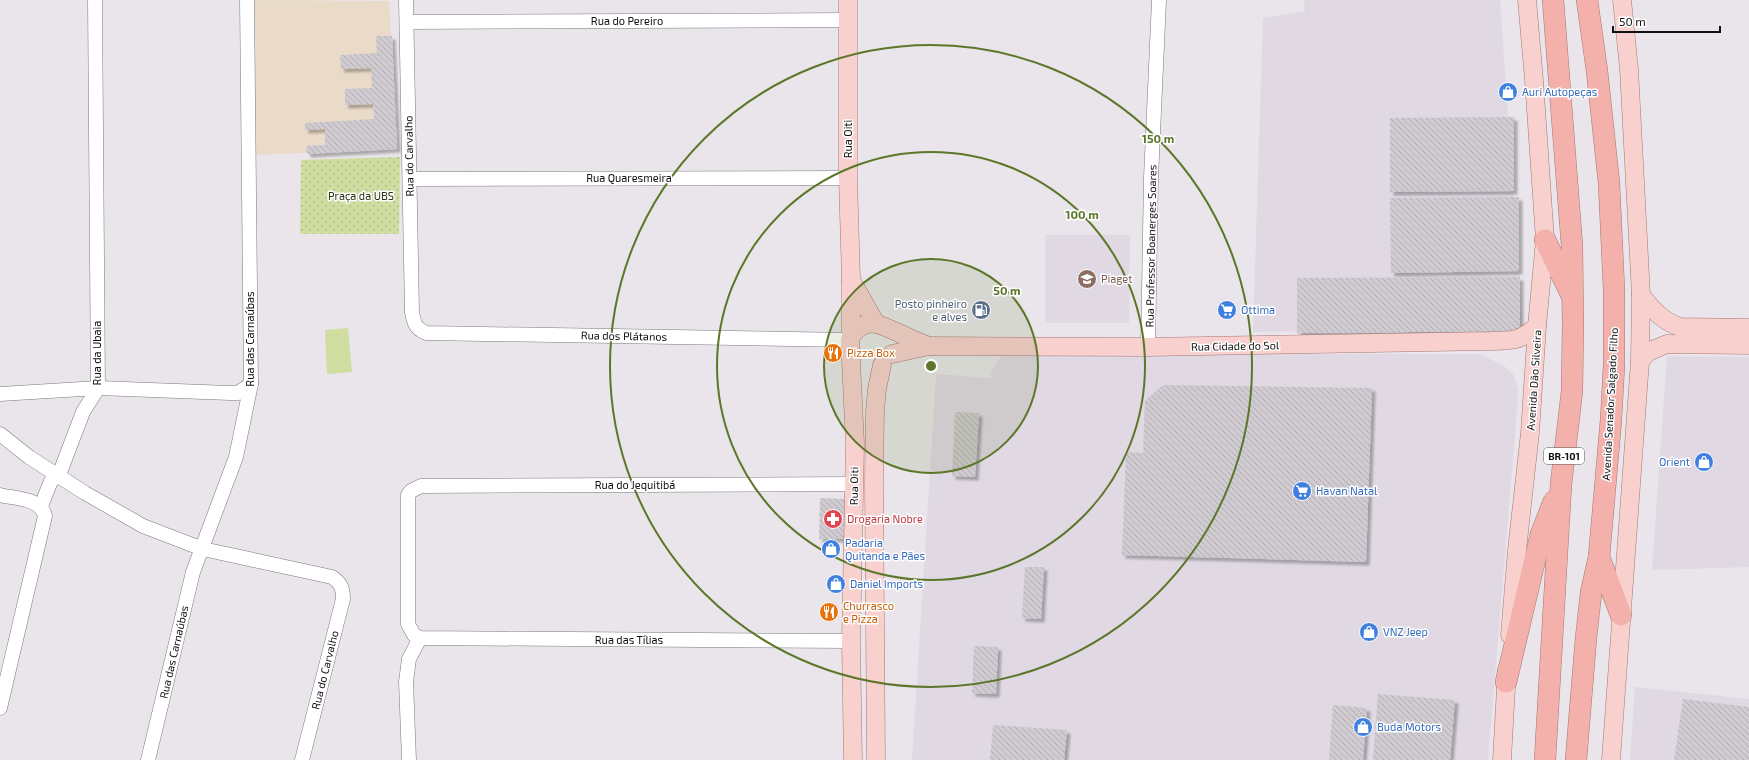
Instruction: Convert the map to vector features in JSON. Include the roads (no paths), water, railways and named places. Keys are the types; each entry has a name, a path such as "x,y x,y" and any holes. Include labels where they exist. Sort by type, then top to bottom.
{"highway":[{"name":"BR-101","path":"1545,760 1561,484 1572,391 1573,300 1572,246 1566,151 1553,0"},
{"name":"Avenida Senador Salgado Filho","path":"1576,760 1591,593 1599,557 1611,420 1614,365 1614,290 1609,183 1597,71 1587,0"},
{"path":"1545,240 1573,300"},
{"path":"1506,682 1541,534 1561,484"},
{"path":"1599,557 1621,615"}],"main road":[{"name":"Rua Oiti","path":"848,0 848,178 851,344 855,444 851,641 853,760"},
{"name":"Avenida Dão Silveira","path":"1502,760 1506,682 1517,550 1530,433 1537,326 1545,240 1527,0"},
{"path":"1611,760 1617,698 1621,615 1640,361 1641,294 1629,69 1622,0"},
{"name":"Rua Oiti","path":"851,279 880,325"},
{"path":"1641,294 1656,314 1680,327 1749,328"},
{"path":"866,324 880,325 890,334 893,344 887,359 870,368 859,364 851,344 859,327 866,324"},
{"name":"Rua Cidade do Sol","path":"880,325 928,346"},
{"name":"Rua Cidade do Sol","path":"887,359 928,346 1148,347 1518,340 1527,335 1537,326"},
{"path":"1640,361 1648,352 1667,344 1749,345"},
{"name":"Rua Oiti","path":"876,760 875,411 877,389 887,359"}],"street":[{"name":"Rua da Ubaia","path":"0,708 45,516 41,506 51,481 59,475 83,412 98,388 95,0"},
{"name":"Rua das Carnaúbas","path":"148,760 193,572 203,549 236,457 251,384 247,0"},
{"name":"Rua do Carvalho","path":"406,0 412,312"},
{"name":"Rua Professor Boanerges Soares","path":"1148,347 1151,178 1159,0"},
{"name":"Rua do Pereiro","path":"407,22 848,20"},
{"name":"Rua Quaresmeira","path":"410,179 848,178"},
{"name":"Rua dos Plátanos","path":"412,312 414,323 418,329 426,333 851,344"},
{"path":"0,394 98,388 230,393 238,392 251,384"},
{"path":"0,434 29,457 85,493 142,526 203,549"},
{"name":"Rua do Jequitibá","path":"416,634 408,624 408,495 416,488 429,486 854,484"},
{"path":"0,495 36,503 41,506"},
{"name":"Rua do Carvalho","path":"203,549 332,577 337,580 343,590 343,599 302,760"},
{"path":"409,760 406,682 409,659 416,634"},
{"name":"Rua das Tílias","path":"416,634 851,641"}],"place":[{"name":"Auri Autopeças","path":"1508,92"},
{"name":"Piaget","path":"1087,279"},
{"name":"Posto pinheiro e alves","path":"981,310"},
{"name":"Ottima","path":"1227,310"},
{"name":"Pizza Box","path":"833,353"},
{"name":"Orient","path":"1704,462"},
{"name":"Havan Natal","path":"1302,491"},
{"name":"Drogaria Nobre","path":"833,519"},
{"name":"Padaria Quitanda e Pães","path":"831,549"},
{"name":"Daniel Imports","path":"836,584"},
{"name":"Churrasco e Pizza","path":"829,612"},
{"name":"VNZ Jeep","path":"1369,632"},
{"name":"Buda Motors","path":"1363,727"}],"park label":[{"name":"Praça da UBS","path":"361,196"}]}
